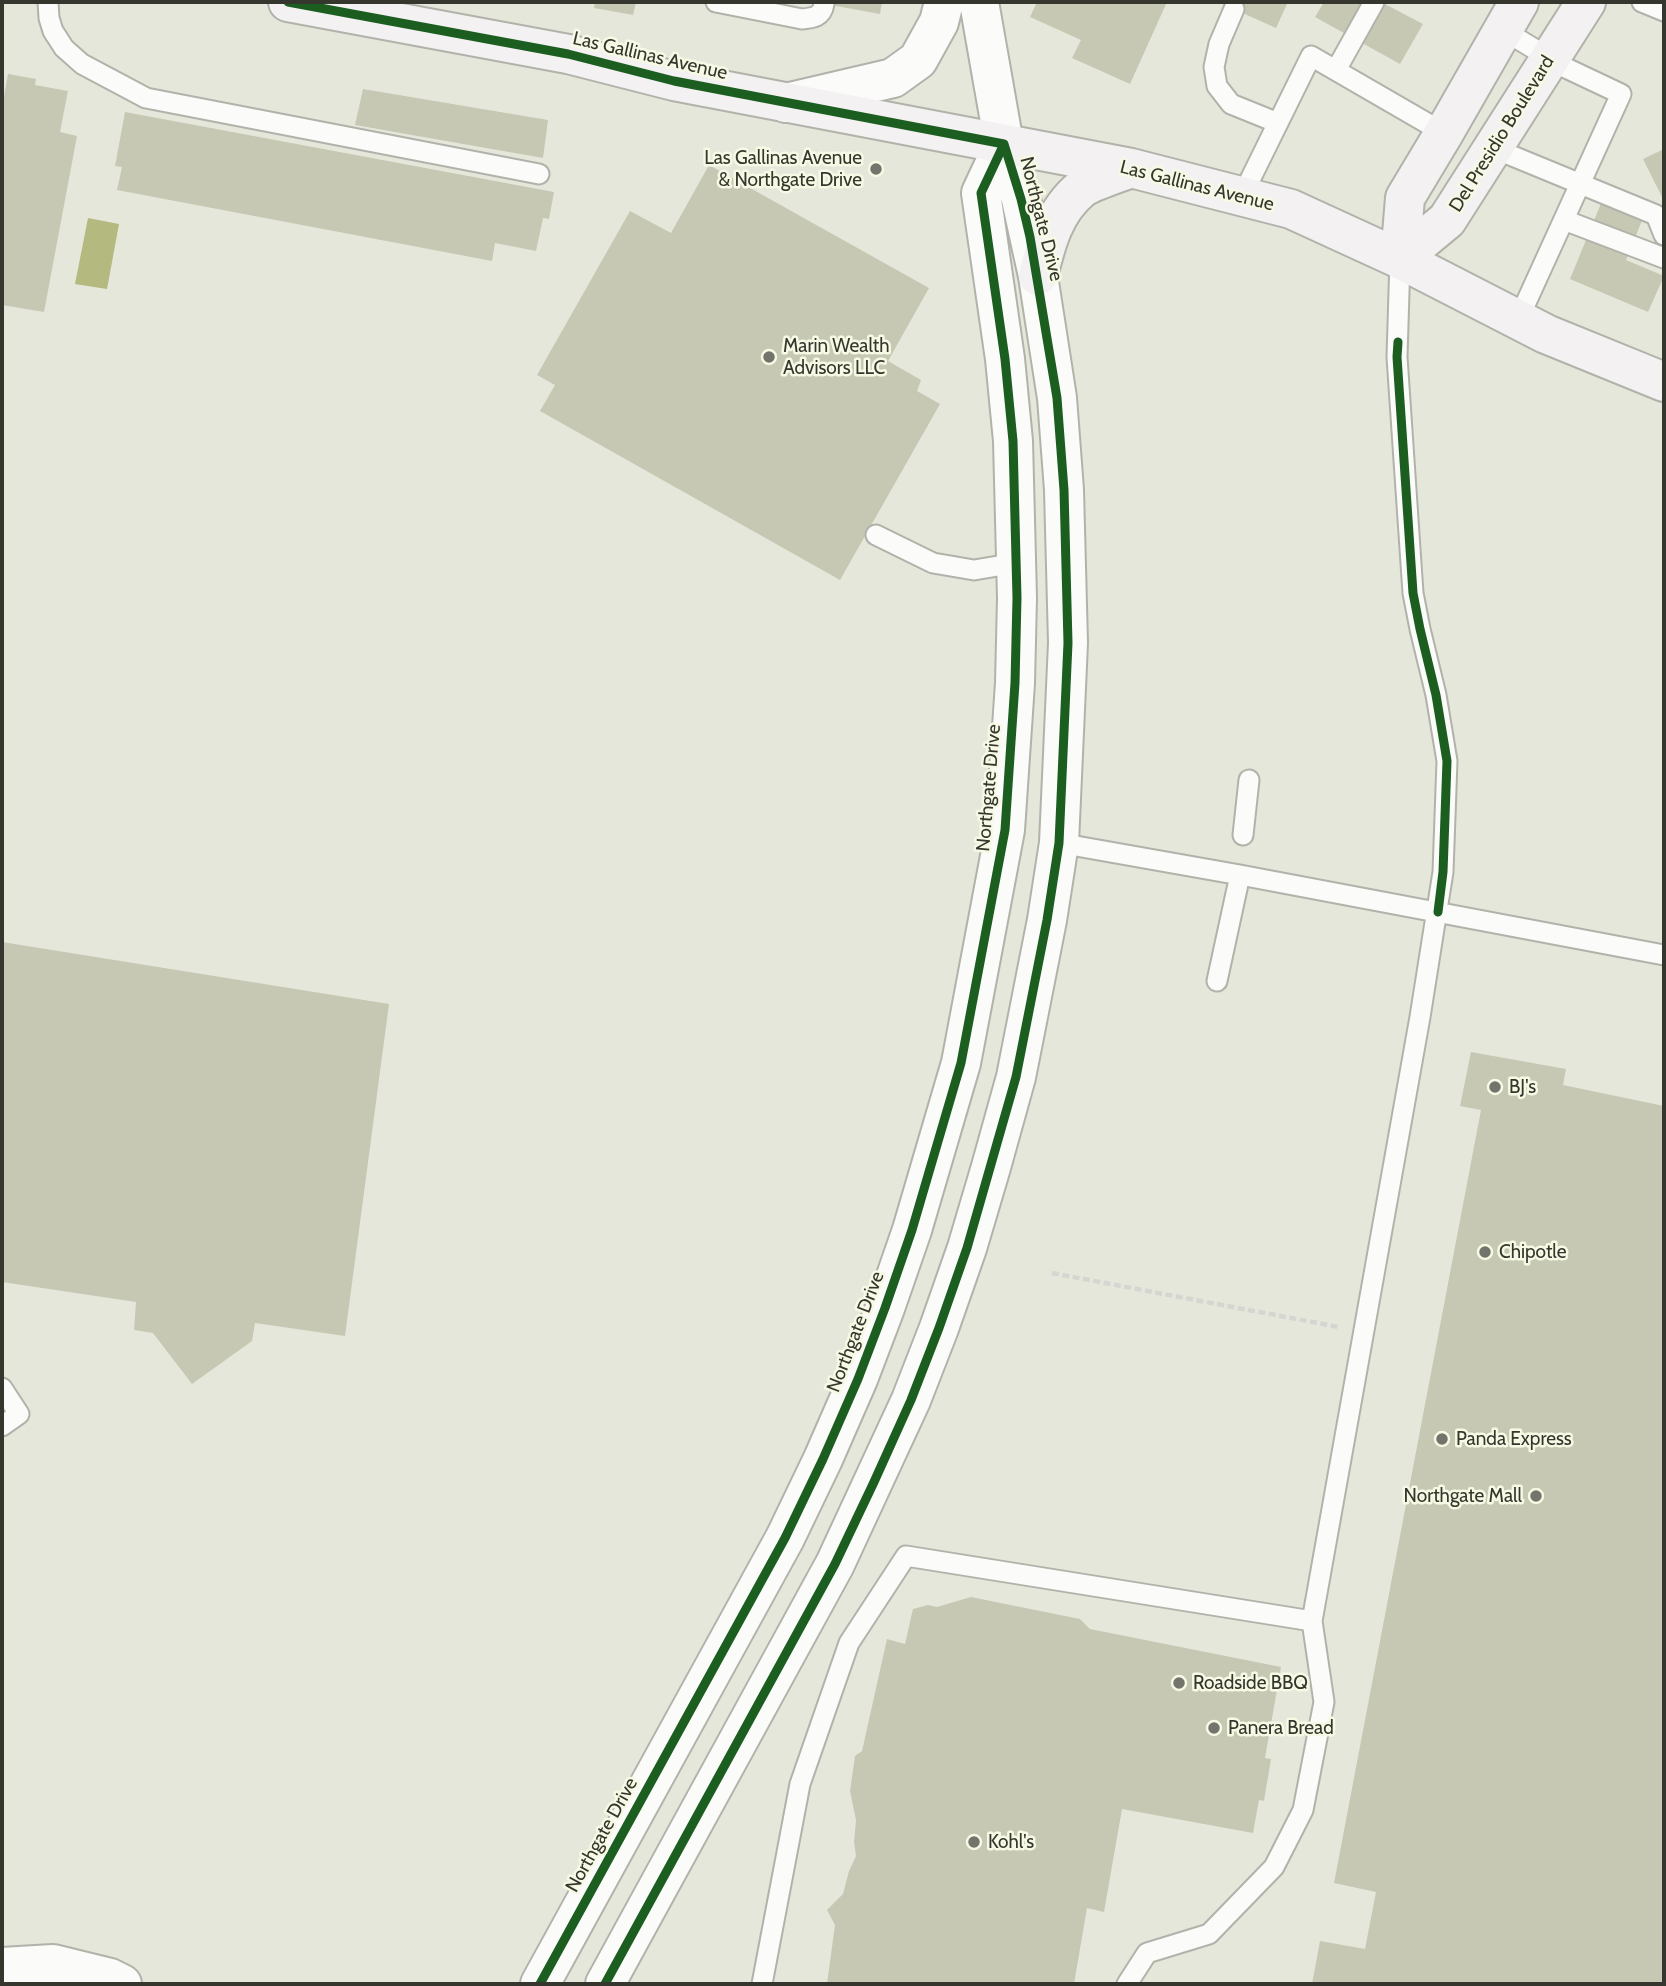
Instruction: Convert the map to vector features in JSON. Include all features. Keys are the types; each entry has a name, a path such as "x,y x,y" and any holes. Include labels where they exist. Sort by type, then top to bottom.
{"main road":[{"name":"Las Gallinas Avenue","path":"288,2 399,12 674,82 1131,169 1291,209 1400,259 1546,334 1664,382"},
{"name":"Del Presidio Boulevard","path":"1400,259 1447,220 1586,2"},
{"path":"1400,259 1405,198 1511,16"},
{"path":"1038,276 1048,236 1059,214 1082,188 1131,169"}],"street":[{"path":"786,103 893,78 918,60 939,22 944,2"},
{"name":"Northgate Drive","path":"605,1984 835,1564 911,1400 967,1248 1016,1077 1047,920 1059,843 1068,643 1064,491 1057,398 1038,276 1021,200 1004,144 979,2"},
{"name":"Northgate Drive","path":"540,1984 785,1538 823,1459 858,1379 912,1230 957,1076 1005,830 1015,683 1016,563 1012,427 981,192 1004,144"},
{"path":"1005,830 1059,843"},
{"path":"2,1966 53,1964 110,1978 122,1984"}],"lane":[{"path":"48,2 53,31 64,48 82,64 146,98 539,174"},
{"path":"716,2 802,19 820,15 824,4"},
{"path":"1336,70 1374,2"},
{"path":"1643,2 1664,11"},
{"path":"1234,9 1219,44 1214,67 1216,86 1231,104 1278,123"},
{"path":"1511,16 1550,58 1621,94 1518,320"},
{"path":"1242,196 1311,56 1444,134"},
{"path":"1493,148 1656,215 1664,235"},
{"path":"1564,220 1664,258"},
{"path":"1128,1984 1147,1953 1209,1934 1274,1867 1303,1810 1324,1702 1312,1621 1443,873 1447,761 1436,695 1413,593 1397,357 1400,259"},
{"path":"876,535 933,563 974,570 1016,563"},
{"path":"1243,835 1249,779"},
{"path":"1059,843 1664,956"},
{"path":"1217,981 1240,875"},
{"path":"2,1388 19,1414 2,1426"},
{"path":"762,1984 800,1784 849,1643 906,1556 1312,1621"}],"path":[{"path":"1052,1273 1364,1332"}],"shaded area":[{"path":"88,218 119,224 107,289 75,284"}],"building":[{"path":"595,2 636,2 633,15 594,8"},
{"path":"820,2 882,2 880,14"},
{"path":"1037,2 1167,2 1130,84 1072,58 1081,40 1030,17"},
{"path":"1218,2 1288,2 1276,28"},
{"path":"1324,2 1381,2 1423,24 1400,64 1315,17"},
{"path":"8,74 36,79 35,85 68,91 60,132 77,136 44,312 2,305 2,108"},
{"path":"363,89 548,120 543,158 355,125"},
{"path":"125,112 554,192 549,219 543,218 536,251 495,243 492,261 117,190 122,167 115,166"},
{"path":"1664,149 1664,201 1643,159"},
{"path":"709,165 929,288 888,361 921,380 917,391 940,404 840,580 540,411 555,385 537,375 630,211 671,233"},
{"path":"1602,201 1643,218 1626,260 1664,276 1648,312 1570,279"},
{"path":"2,942 389,1004 345,1336 255,1323 252,1341 192,1384 153,1333 134,1330 136,1302 2,1282"},
{"name":"Northgate Mall","path":"1471,1052 1566,1069 1563,1085 1664,1106 1664,1984 1312,1984 1320,1941 1365,1949 1376,1892 1334,1883 1481,1110 1460,1106"},
{"path":"971,1597 1080,1619 1090,1629 1281,1667 1265,1758 1271,1759 1264,1801 1259,1800 1253,1833 1122,1809 1104,1912 1087,1908 1074,1984 827,1984 835,1925 827,1910 843,1894 856,1856 856,1820 850,1791 855,1756 862,1751 887,1639 905,1644 913,1609 928,1605 937,1607"}],"cycle path":[{"path":"288,2 568,54 674,81 1004,144"},
{"path":"540,1984 785,1538 823,1459 885,1308 912,1230 961,1063 1005,830 1015,683 1017,598 1013,441 1005,359 981,193 1004,144"},
{"path":"605,1984 835,1564 874,1482 911,1400 939,1328 967,1248 1016,1077 1047,920 1059,843 1068,643 1064,490 1057,398 1030,237 1004,144"},
{"path":"1398,342 1413,593 1436,695 1447,761 1443,872 1438,912"}],"place":[{"name":"Las Gallinas Avenue & Northgate Drive","path":"876,169"},
{"name":"Marin Wealth Advisors LLC","path":"769,357"},
{"name":"BJ's","path":"1495,1087"},
{"name":"Chipotle","path":"1485,1252"},
{"name":"Panda Express","path":"1442,1439"},
{"name":"Northgate Mall","path":"1536,1496"},
{"name":"Roadside BBQ","path":"1179,1683"},
{"name":"Panera Bread","path":"1214,1728"},
{"name":"Kohl's","path":"974,1842"}]}
